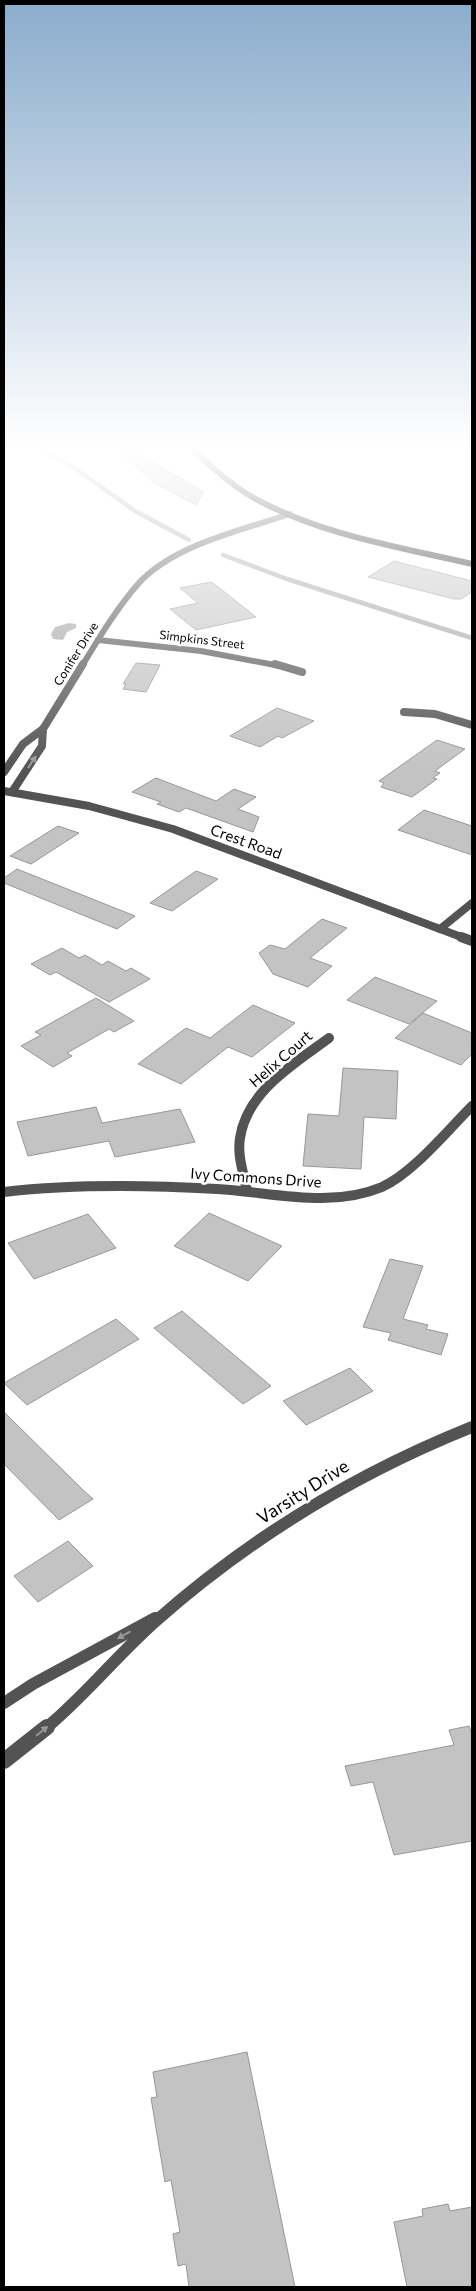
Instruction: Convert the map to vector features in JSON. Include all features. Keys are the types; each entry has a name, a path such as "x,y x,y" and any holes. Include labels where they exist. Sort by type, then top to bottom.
{"main road":[{"path":"447,558 472,564"}],"street":[{"name":"Conifer Drive","path":"4,772 23,744 43,729 131,591 148,575 174,558"},
{"name":"Simpkins Street","path":"98,640 232,654 302,672"},
{"path":"404,712 435,714 472,725"},
{"name":"Conifer Drive","path":"8,791 42,746 43,729"},
{"name":"Crest Road","path":"8,791 85,804 149,822 472,941"},
{"path":"440,929 472,903"},
{"name":"Helix Court","path":"247,1192 242,1168 240,1139 253,1103 270,1085 329,1038"},
{"name":"Ivy Commons Drive","path":"4,1192 60,1187 171,1188 346,1198 375,1191 404,1174 472,1106"},
{"name":"Varsity Drive","path":"4,1761 64,1713 167,1611 273,1532 320,1500 391,1462 472,1427"},
{"name":"Varsity Drive","path":"4,1703 33,1684 167,1611"}],"shaded area":[{"path":"69,623 76,624 76,628 67,632 63,640 53,639 51,634 55,627"}],"building":[{"path":"394,561 472,581 472,592 461,599 454,599 368,577"},
{"path":"211,582 256,617 196,630 170,609 198,603 180,588"},
{"path":"136,663 160,665 146,692 123,689 126,684 123,684"},
{"path":"277,708 314,721 282,738 278,736 260,747 230,736"},
{"path":"437,740 465,749 435,771 440,773 433,778 437,779 412,797 381,787 384,783 379,781"},
{"path":"156,778 216,801 234,789 256,797 238,809 259,817 253,832 186,808 179,812 157,804 161,802 132,792"},
{"path":"424,810 472,826 472,855 398,830"},
{"path":"58,826 79,833 31,864 10,856"},
{"path":"17,869 135,916 117,929 4,883 4,878"},
{"path":"196,871 218,879 172,911 150,903"},
{"path":"322,919 347,928 310,958 332,966 308,987 273,974 259,953 270,945 285,949"},
{"path":"62,948 79,958 85,955 102,965 108,961 126,971 131,968 150,979 109,1002 56,972 50,975 31,964"},
{"path":"375,977 437,1001 409,1024 347,1000"},
{"path":"96,998 134,1021 114,1032 109,1029 67,1053 72,1056 53,1067 21,1046 41,1035 35,1032"},
{"path":"253,1005 295,1023 252,1057 228,1047 181,1084 138,1064 186,1028 210,1038"},
{"path":"423,1013 472,1033 472,1054 461,1065 395,1038"},
{"path":"343,1068 398,1071 396,1119 364,1117 361,1169 303,1166 308,1114 339,1116"},
{"path":"96,1107 102,1123 180,1109 195,1142 115,1157 109,1141 28,1156 17,1122"},
{"path":"209,1213 282,1246 248,1281 174,1246"},
{"path":"88,1214 116,1248 34,1279 8,1243"},
{"path":"390,1259 423,1266 403,1319 428,1325 426,1329 448,1334 441,1355 388,1340 391,1333 363,1327"},
{"path":"182,1311 271,1386 243,1404 154,1328"},
{"path":"116,1319 139,1339 27,1405 4,1383"},
{"path":"350,1368 373,1391 306,1425 283,1401"},
{"path":"4,1412 93,1499 59,1520 4,1464"},
{"path":"68,1541 93,1566 38,1602 14,1576"},
{"path":"469,1726 472,1735 472,1841 394,1855 373,1782 351,1786 345,1766 454,1745 449,1730"},
{"path":"247,2052 295,2287 189,2287 186,2264 178,2266 173,2234 180,2232 171,2180 165,2182 151,2098 157,2097 153,2072"},
{"path":"448,2204 450,2211 472,2207 472,2287 407,2287 394,2222 423,2216 422,2209"}],"waterway":[{"path":"231,558 287,579 472,638"}]}
